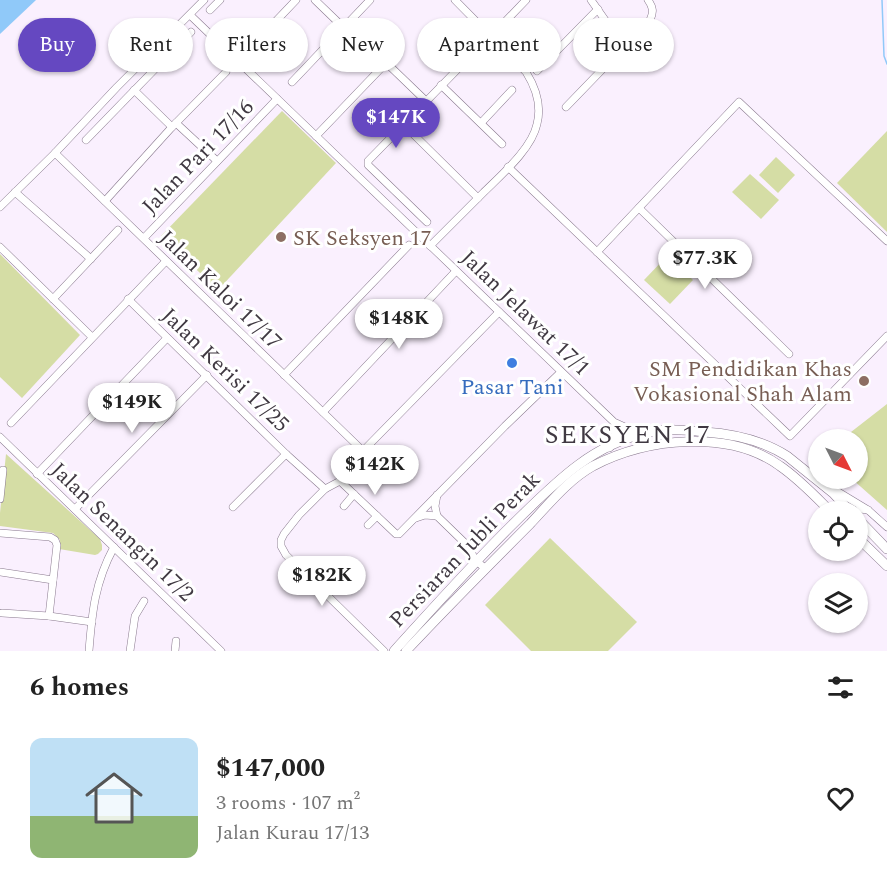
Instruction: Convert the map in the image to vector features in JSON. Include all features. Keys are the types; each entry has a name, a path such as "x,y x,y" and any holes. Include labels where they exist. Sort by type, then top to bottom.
{"main road":[{"path":"609,447 616,436 616,424 635,432 644,433"},
{"name":"Persiaran Jubli Perak","path":"394,651 476,561 571,469 587,458 627,439 644,433 670,431 737,436 779,451 808,471"},
{"path":"627,439 644,446"},
{"name":"Persiaran Jubli Perak","path":"406,651 563,489 593,466 644,446 704,442 734,446 756,453 779,465 821,501"},
{"path":"814,489 814,494"},
{"name":"Persiaran Jubli Perak","path":"827,489 840,501"},
{"path":"868,529 887,549"},
{"path":"868,548 887,566"}],"street":[{"path":"0,207 204,0"},
{"path":"210,10 220,0"},
{"path":"279,18 296,0"},
{"path":"315,0 337,18"},
{"path":"352,18 370,0"},
{"path":"509,18 526,0"},
{"path":"591,0 604,18"},
{"path":"648,0 654,14 651,18"},
{"path":"458,1 474,18"},
{"path":"561,47 598,9"},
{"name":"Jalan Jelawat 17/1","path":"190,15 205,29"},
{"path":"292,82 320,52"},
{"path":"86,140 152,72"},
{"path":"105,201 226,72"},
{"name":"Jalan Jelawat 17/1","path":"249,72 616,424 627,439"},
{"path":"315,136 377,72"},
{"path":"395,72 426,101"},
{"path":"427,222 368,165 368,161 454,72"},
{"path":"430,246 522,153 537,127 538,97 534,84 526,72"},
{"path":"566,106 599,72"},
{"path":"441,85 502,144"},
{"path":"134,90 217,161"},
{"path":"481,123 512,90"},
{"name":"Jalan Pari 17/16","path":"144,238 277,99"},
{"path":"597,252 740,102 887,241"},
{"path":"404,124 478,198"},
{"name":"Jalan Kaloi 17/17","path":"55,153 363,451"},
{"path":"508,167 790,436 887,336"},
{"path":"15,192 91,259"},
{"path":"639,208 789,354"},
{"path":"53,299 118,230"},
{"path":"284,375 409,245"},
{"path":"0,247 92,338"},
{"path":"11,423 166,261"},
{"path":"323,412 456,271"},
{"name":"Jalan Kerisi 17/25","path":"128,299 286,454 325,489"},
{"path":"384,651 286,555 281,546 281,540 299,515 325,489 340,481 363,451 499,312"},
{"path":"37,474 167,338"},
{"path":"340,481 396,534 399,534 561,372"},
{"path":"75,510 207,375"},
{"name":"Jalan Senangin 17/2","path":"0,437 221,651"},
{"path":"233,507 286,454"},
{"path":"0,499 3,470"},
{"path":"835,489 854,501"},
{"path":"344,506 354,494"},
{"path":"437,495 435,506 437,516 467,545 476,561 485,568"},
{"path":"868,510 887,527"},
{"path":"411,521 425,515 437,516"},
{"path":"368,525 377,516"},
{"path":"0,533 50,537 55,540 57,545 49,616"},
{"path":"467,545 486,551"},
{"path":"89,651 96,593 104,566 114,547"},
{"path":"0,572 53,580"},
{"path":"130,651 135,616 144,601"},
{"path":"2,613 92,622"},
{"path":"175,651 177,641"}],"green space":[{"path":"282,111 336,163 218,290 161,236"},
{"path":"887,131 887,232 837,183"},
{"path":"776,157 795,175 778,193 759,175"},
{"path":"750,174 779,200 761,219 732,192"},
{"path":"0,254 80,335 22,398 0,377"},
{"path":"668,255 693,280 670,304 644,280"},
{"path":"887,404 887,510 863,489 868,489 868,429 855,429"},
{"path":"6,454 100,539 102,550 98,554 59,549 60,540 53,533 0,526"},
{"path":"550,538 637,622 608,651 531,651 485,605"}],"water":[{"path":"0,0 36,0 0,34"}],"waterway":[{"path":"882,0 884,56 887,64"}],"place":[{"name":"SK Seksyen 17","path":"281,237"},
{"name":"Pasar Tani","path":"512,363"},
{"name":"SM Pendidikan Khas Vokasional Shah Alam","path":"864,381"}],"district":[{"name":"SEKSYEN 17","path":"628,434"}]}
